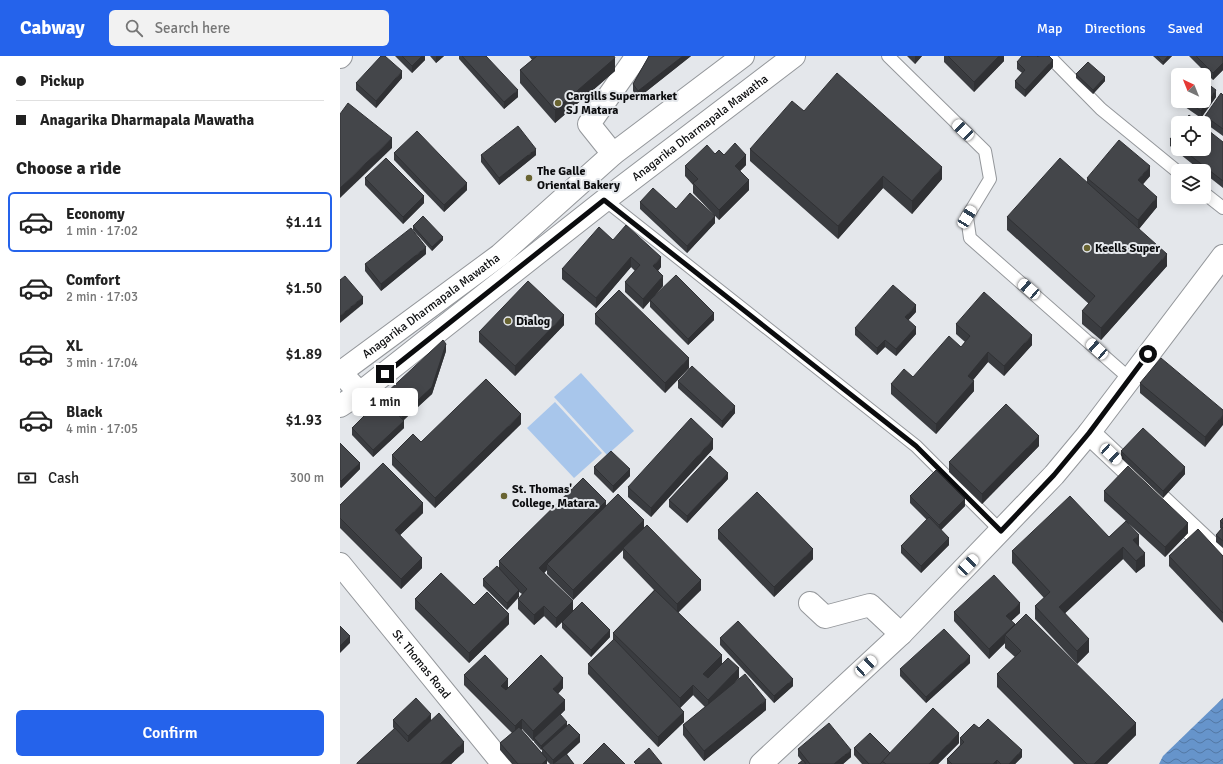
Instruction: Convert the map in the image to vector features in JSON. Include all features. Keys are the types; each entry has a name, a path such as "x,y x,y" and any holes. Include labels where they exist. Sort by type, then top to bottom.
{"main road":[{"path":"613,154 589,124 637,56"},
{"name":"Anagarika Dharmapala Mawatha","path":"340,373 500,255 613,154 743,56"},
{"name":"Anagarika Dharmapala Mawatha","path":"340,406 360,393 604,200 794,56"},
{"path":"761,764 902,634 1054,475 1089,433 1129,378 1223,258"},
{"path":"340,373 360,393"},
{"path":"1089,433 1223,559"},
{"name":"St. Thomas Road","path":"340,564 502,764"},
{"path":"810,603 825,617 870,605 902,634"}],"lane":[{"path":"888,56 984,151 990,179 967,217 970,238 1129,378"},
{"path":"1049,56 1101,109 1171,166"},
{"path":"1211,199 1223,208"},
{"path":"604,200 916,446 1001,531"}],"shaded area":[{"path":"581,373 634,431 607,455 554,397"},
{"path":"555,402 602,453 574,478 527,428"}],"water":[{"path":"1223,698 1223,764 1159,764 1163,756"}],"building":[{"path":"381,56 385,56 402,71 376,101 356,83"},
{"path":"402,56 422,56 412,66"},
{"path":"462,56 486,56 518,90 504,102"},
{"name":"Cargills Supermarket SJ Matara","path":"537,56 614,56 615,58 555,110 520,70"},
{"path":"649,56 683,56 638,91 633,84"},
{"path":"948,56 999,56 974,82"},
{"path":"1022,56 1049,56 1053,60 1025,90 1015,81 1025,70 1017,62"},
{"path":"1157,56 1168,56 1163,62"},
{"path":"1196,56 1223,56 1223,63 1213,73 1211,68 1208,68"},
{"path":"1088,62 1105,77 1093,90 1076,74"},
{"path":"837,73 942,167 912,201 883,176 838,226 750,149 792,101 804,111"},
{"path":"1211,86 1216,90 1211,97"},
{"path":"1221,93 1223,95 1223,129 1211,120 1211,116 1205,116"},
{"path":"348,103 392,138 340,188 340,114"},
{"path":"518,126 536,149 499,178 481,155"},
{"path":"417,131 467,183 444,205 394,153"},
{"path":"1211,133 1223,142 1223,181 1211,172 1211,164 1201,164 1191,156 1211,156"},
{"path":"1119,140 1150,166 1138,180 1157,197 1138,220 1087,178"},
{"path":"735,143 746,155 735,166 749,180 719,210 693,183 698,179 685,166 707,145 715,154 719,150 724,155"},
{"path":"386,158 424,196 403,217 365,178"},
{"name":"Keells Super","path":"1060,158 1167,254 1101,328 1082,311 1095,296 1007,217"},
{"path":"653,188 676,209 690,193 715,216 687,246 640,202"},
{"path":"423,216 443,237 432,247 413,226"},
{"path":"626,225 661,257 653,266 663,276 643,299 625,282 640,265 631,257 596,298 562,269 599,227 613,240"},
{"path":"411,228 426,247 381,284 365,264"},
{"path":"676,275 714,313 688,339 650,300"},
{"path":"345,276 363,297 340,316 340,280"},
{"path":"528,281 564,315 515,366 479,332"},
{"path":"893,285 916,305 905,317 916,327 896,349 885,340 877,348 855,328"},
{"path":"619,290 689,358 665,383 595,314"},
{"path":"984,292 1032,335 1004,366 988,352 968,376 974,381 936,424 891,384 904,369 913,377 949,336 961,347 970,336 956,324"},
{"path":"443,340 446,344 432,387 402,415 384,395"},
{"path":"1161,358 1223,410 1223,415 1205,437 1140,383"},
{"path":"692,366 735,406 722,421 678,381"},
{"path":"486,379 521,414 435,498 392,455 413,434 421,442"},
{"path":"382,398 404,421 373,450 352,428"},
{"path":"1006,404 1039,436 982,494 949,462"},
{"path":"691,418 713,439 651,508 628,487"},
{"path":"1143,428 1185,467 1163,491 1121,451"},
{"path":"340,443 360,463 341,481 340,480"},
{"path":"611,451 630,469 613,486 594,467"},
{"path":"710,456 728,473 687,516 669,500"},
{"path":"383,463 423,503 395,530 422,558 401,579 340,518 340,505"},
{"path":"1128,466 1188,523 1165,547 1104,491"},
{"path":"936,470 965,499 939,525 910,496"},
{"path":"583,478 606,501 539,568 573,601 556,618 544,606 534,615 518,599 527,589 499,561"},
{"path":"757,492 813,549 774,587 718,530"},
{"path":"618,494 644,520 573,590 547,564"},
{"path":"1070,496 1109,537 1126,521 1139,535 1133,540 1145,553 1136,561 1123,547 1059,607 1089,639 1077,651 1035,606 1050,592 1012,551"},
{"path":"929,517 949,538 921,566 901,546"},
{"path":"647,525 701,580 677,604 623,548"},
{"path":"1223,527 1223,541 1216,535"},
{"path":"1198,529 1223,556 1223,613 1169,556"},
{"path":"497,566 519,590 507,603 483,579"},
{"path":"441,573 474,605 487,592 509,614 469,653 415,599"},
{"path":"994,575 1020,603 1006,616 1015,624 989,649 954,612"},
{"path":"655,590 722,655 703,674 708,678 728,658 739,668 708,700 693,685 680,698 613,633"},
{"path":"582,602 610,630 591,650 562,622"},
{"path":"1026,614 1136,723 1094,764 1087,764 997,674 1021,651 1005,635"},
{"path":"738,621 793,679 774,696 720,638"},
{"path":"340,626 350,636 340,646"},
{"path":"944,629 970,656 926,697 900,669"},
{"path":"614,639 684,712 658,737 588,664"},
{"path":"485,655 508,679 501,686 506,690 541,655 563,678 553,689 565,700 533,731 522,719 515,726 464,675"},
{"path":"745,674 766,700 704,751 683,725"},
{"path":"416,698 431,714 408,736 393,720"},
{"path":"933,708 959,733 929,764 886,764 882,761"},
{"path":"439,713 464,742 440,764 357,764 395,728 408,742"},
{"path":"560,714 567,722 541,746 534,738"},
{"path":"988,719 1022,750 1009,764 1001,764 997,760 993,764 952,764 947,759 964,742 960,738 974,724 979,728"},
{"path":"829,723 851,750 834,764 810,764 798,749"},
{"path":"569,724 580,735 553,760 542,748"},
{"path":"519,727 547,759 542,764 518,764 500,743"},
{"path":"870,733 890,753 880,764 869,764 854,748"},
{"path":"604,743 625,764 583,764"},
{"path":"649,748 662,764 636,764 634,762"},
{"path":"566,754 574,764 553,764"},
{"path":"803,760 806,764 798,764"}],"place":[{"name":"Cargills Supermarket SJ Matara","path":"558,103"},
{"name":"The Galle Oriental Bakery","path":"529,178"},
{"name":"Keells Super","path":"1087,248"},
{"name":"Dialog","path":"508,321"},
{"name":"St. Thomas' College, Matara.","path":"504,496"}],"route":[{"path":"385,374 604,200 731,298 916,446 1001,531 1054,475 1089,433 1148,354"}]}
